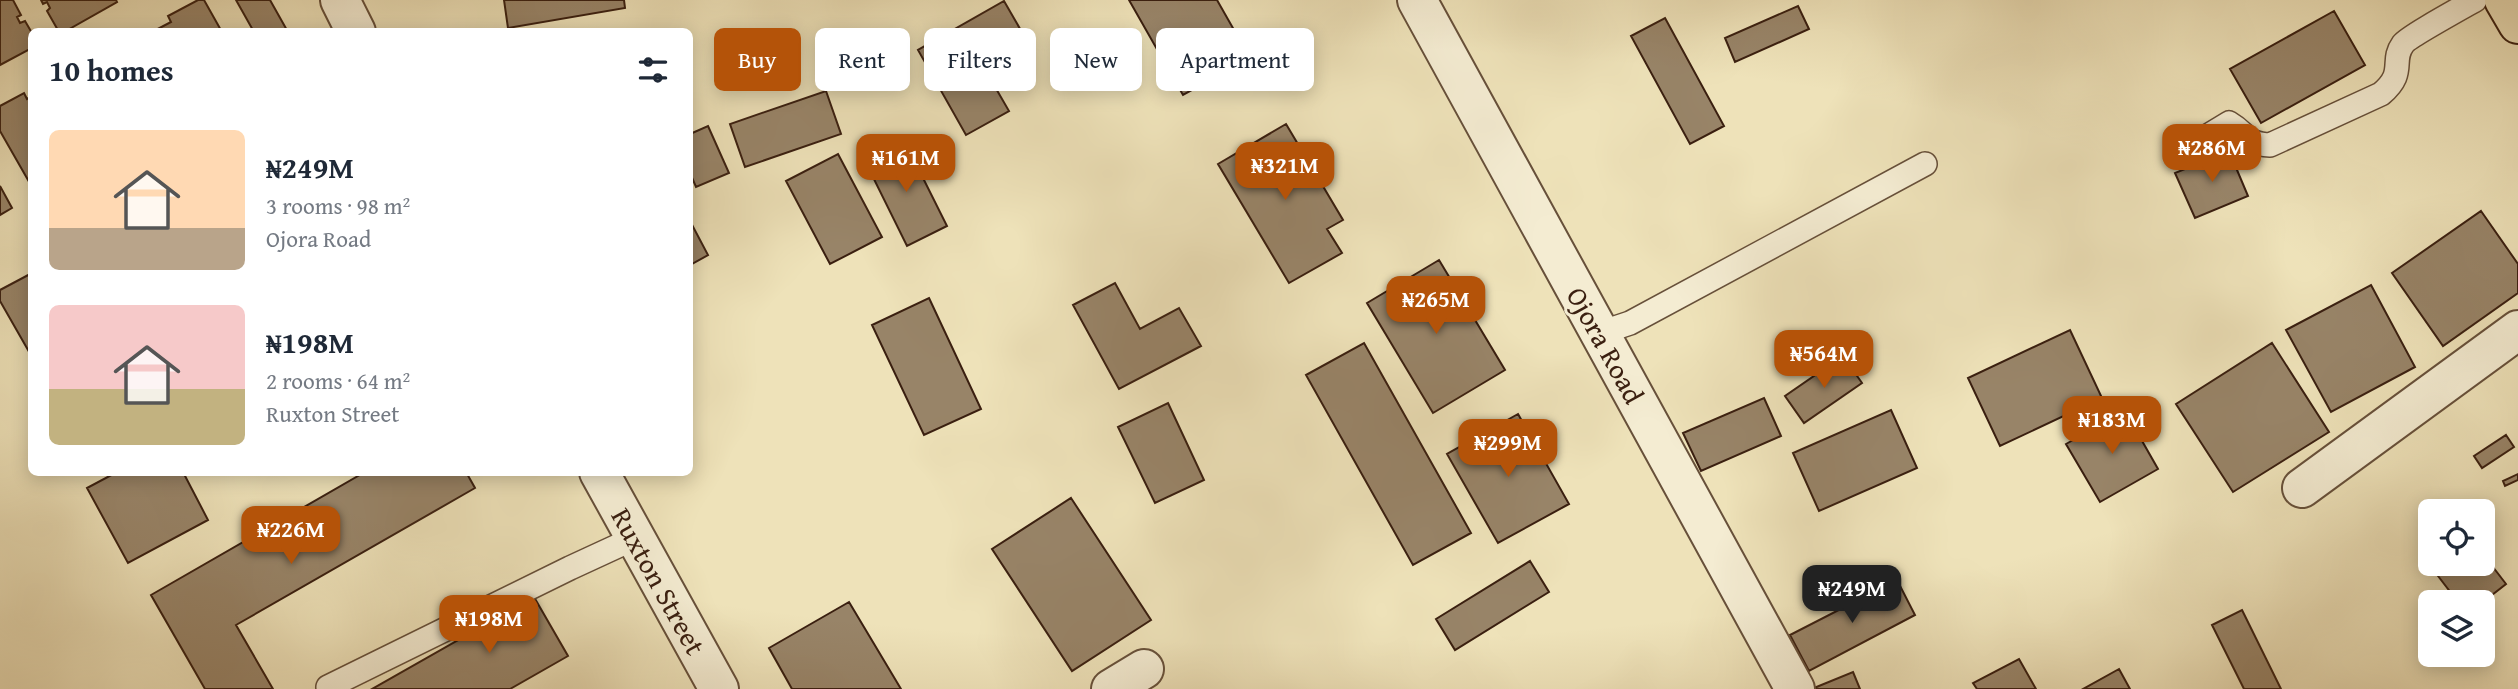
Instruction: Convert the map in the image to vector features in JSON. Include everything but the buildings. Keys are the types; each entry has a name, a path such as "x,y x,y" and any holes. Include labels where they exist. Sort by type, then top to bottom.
{"main road":[{"path":"2504,0 2518,24"}],"street":[{"path":"340,0 354,28"},
{"name":"Ojora Road","path":"1417,0 1794,689"},
{"path":"2302,488 2518,330"},
{"name":"Ruxton Street","path":"601,476 719,689"},
{"path":"1111,689 1144,669"}],"lane":[{"path":"2191,146 2229,122 2241,130 2246,139 2258,145 2270,145 2381,94 2392,84 2397,74 2398,57 2403,43 2475,0"},
{"path":"1600,333 1630,323 1925,164"},
{"path":"328,687 635,538"}]}
